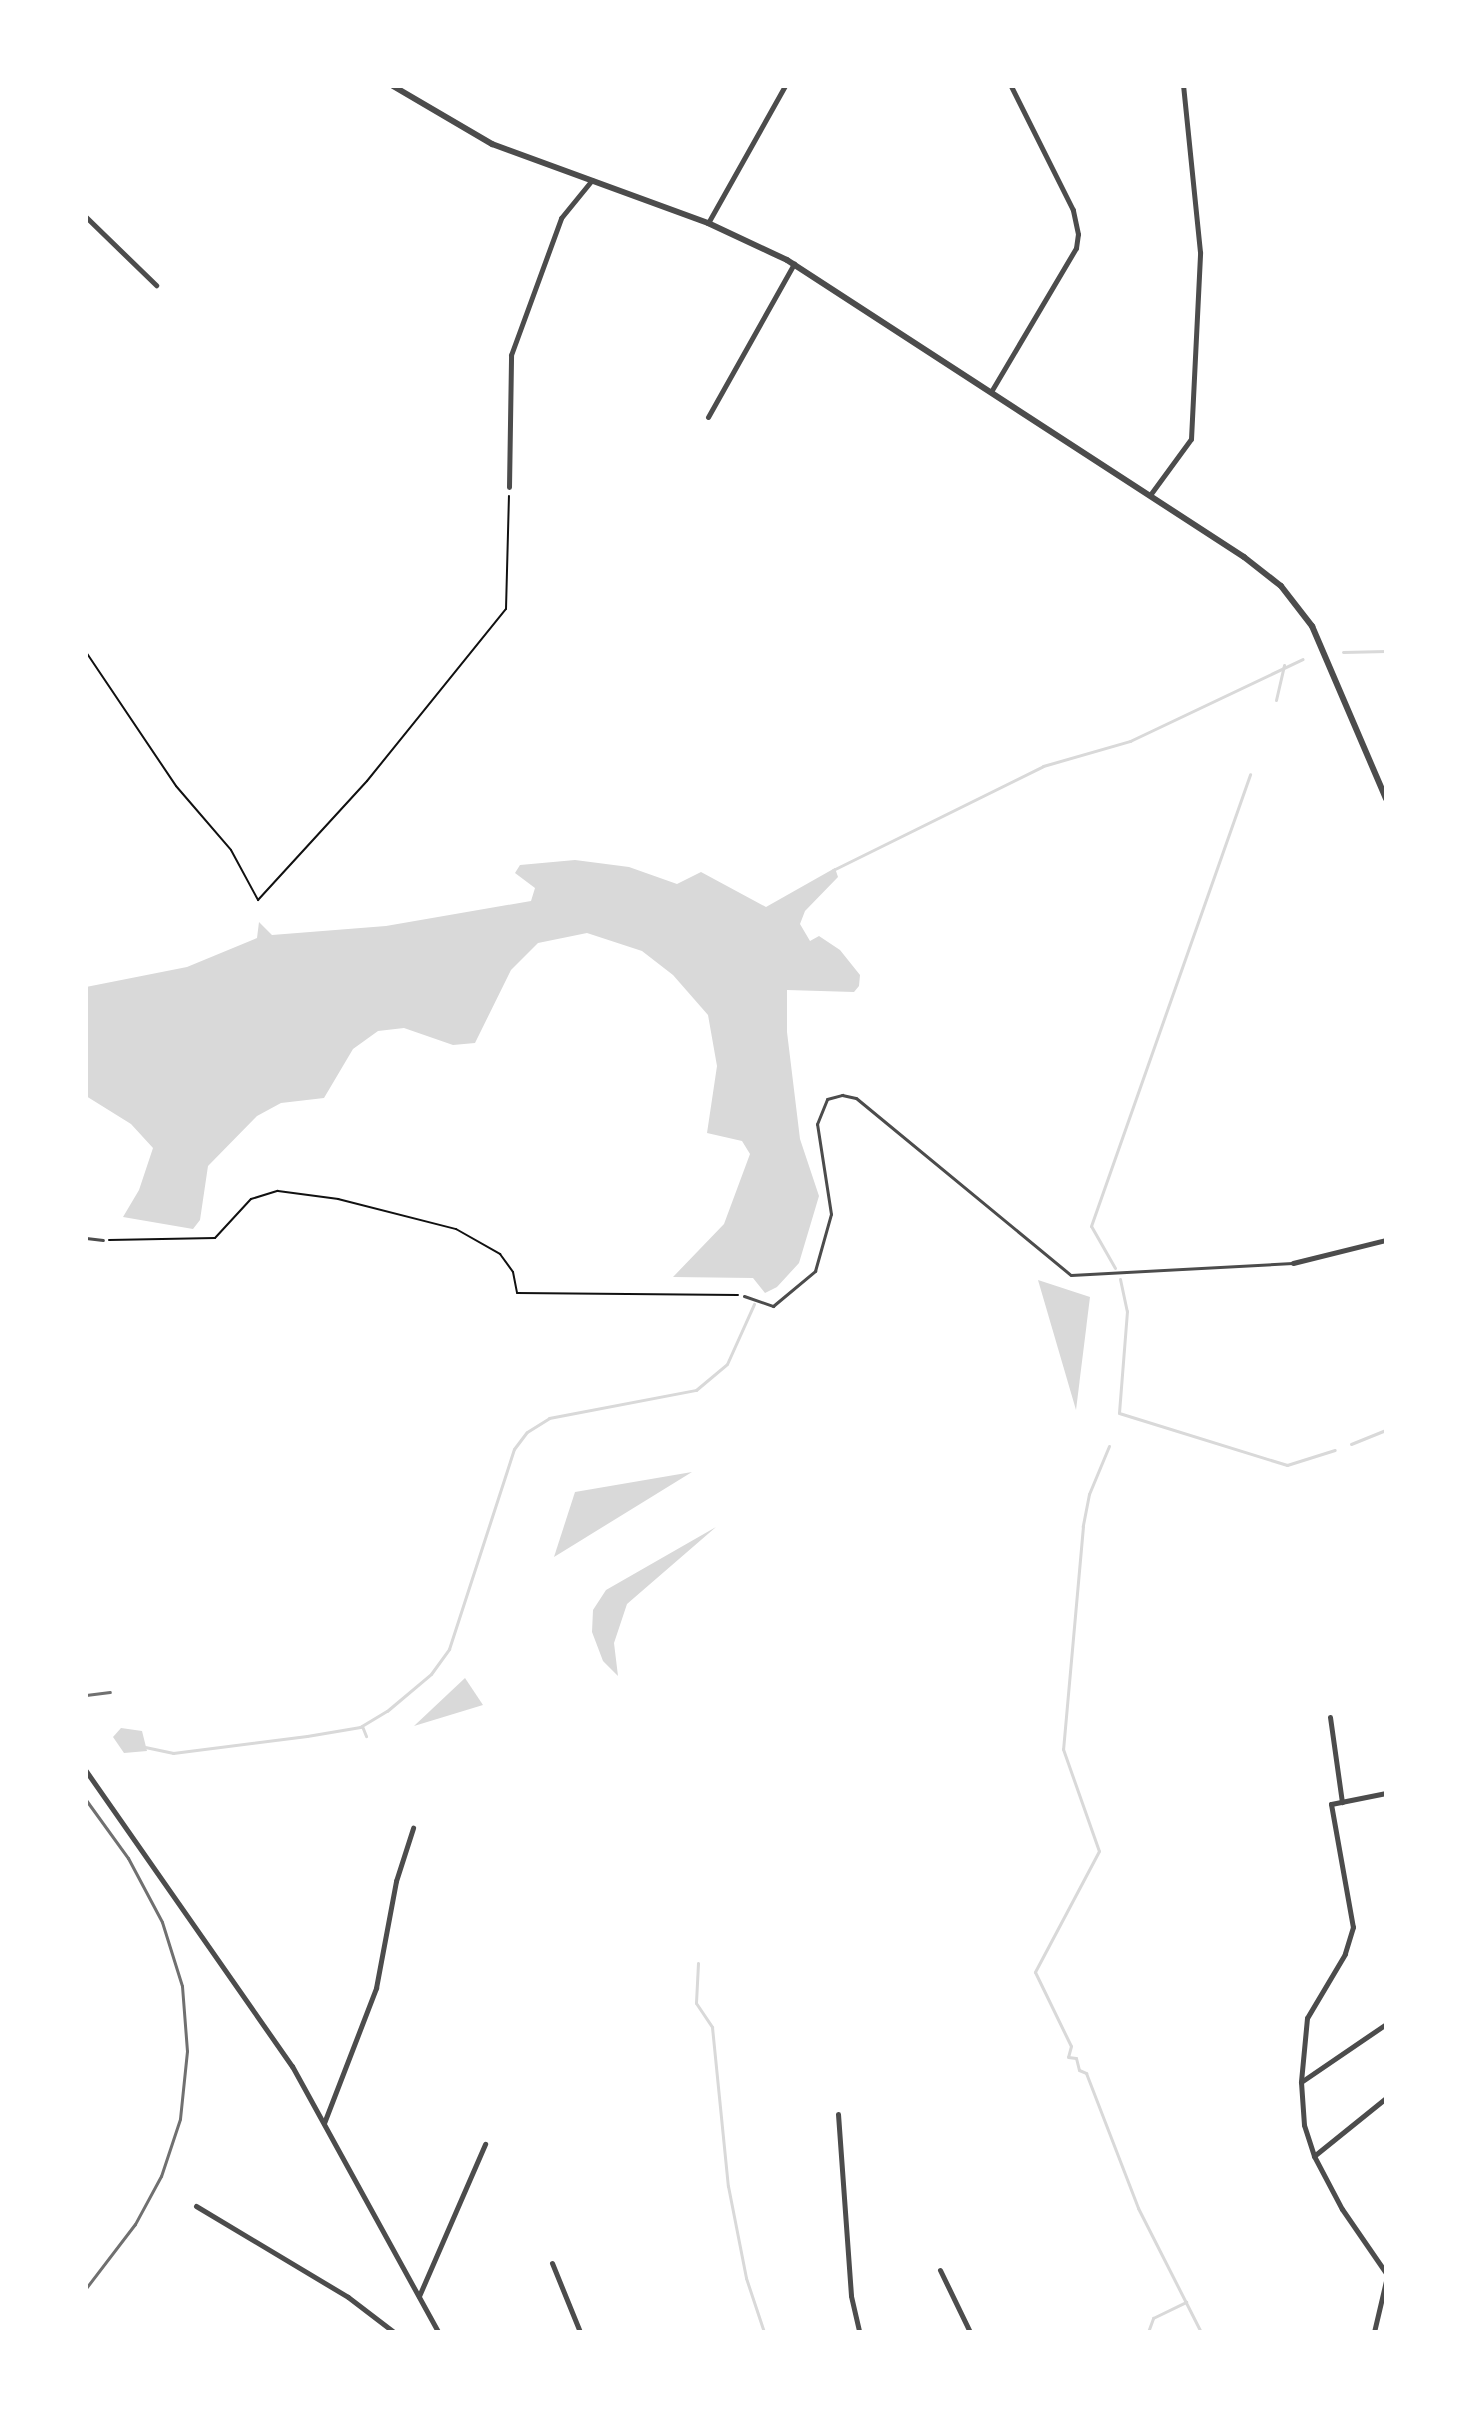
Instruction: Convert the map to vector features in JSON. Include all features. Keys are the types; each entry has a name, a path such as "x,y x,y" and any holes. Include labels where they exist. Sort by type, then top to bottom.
{"street":[{"path":"393,86 486,141 708,223 794,264 992,390 1259,567 1295,601 1316,634 1386,799"},
{"path":"708,223 785,86"},
{"path":"992,390 1076,248 1078,234 1073,210 1011,86"},
{"path":"1150,495 1191,439 1200,267 1183,86"},
{"path":"509,487 511,355 561,218 592,180"},
{"path":"86,217 156,285"},
{"path":"708,417 794,264"},
{"path":"1293,1263 1386,1240"},
{"path":"1330,1717 1342,1802"},
{"path":"86,1771 255,2010 324,2124 438,2332"},
{"path":"1386,1793 1331,1804 1352,1934 1345,1954 1309,2012 1301,2082 1304,2125 1314,2156 1342,2209 1386,2273"},
{"path":"324,2124 379,1978 396,1881 413,1828"},
{"path":"1301,2082 1386,2024"},
{"path":"1314,2156 1386,2098"},
{"path":"838,2114 851,2296 859,2332"},
{"path":"418,2297 485,2144"},
{"path":"196,2206 348,2297 394,2332"},
{"path":"552,2263 580,2332"},
{"path":"940,2270 970,2332"},
{"path":"1374,2332 1386,2281"}],"lane":[{"path":"744,1296 773,1306 815,1271 831,1214 817,1124 827,1099 842,1095 856,1098 1071,1275 1293,1263"},
{"path":"86,1238 103,1240"}],"path":[{"path":"86,652 176,786 231,850 258,900 367,781 506,609 509,487"},
{"path":"103,1240 215,1238 251,1199 278,1191 338,1199 456,1229 500,1254 513,1272 517,1293 744,1296"}],"shaded area":[{"path":"575,860 629,867 677,884 701,872 766,907 835,868 838,877 805,911 800,924 810,941 819,936 840,950 860,975 859,986 854,992 787,990 787,1032 800,1139 819,1196 799,1263 777,1287 765,1293 753,1278 673,1277 724,1224 750,1154 742,1141 707,1133 717,1066 708,1015 673,975 642,951 587,933 538,943 511,970 475,1043 453,1045 404,1028 378,1031 353,1049 324,1098 281,1103 257,1116 208,1166 200,1220 193,1229 123,1217 139,1190 153,1148 131,1124 86,1096 86,987 187,967 257,938 259,922 272,935 386,926 531,901 535,888 515,873 520,865"},
{"path":"1038,1280 1090,1297 1076,1410"},
{"path":"692,1472 554,1557 575,1492"},
{"path":"716,1527 627,1604 614,1643 618,1676 603,1661 592,1632 593,1610 606,1590"},
{"path":"465,1678 483,1705 414,1726"},
{"path":"121,1728 142,1731 147,1751 124,1753 113,1737"}],"waterway":[{"path":"1343,652 1386,651"},
{"path":"833,870 1043,766 1130,741 1303,659"},
{"path":"1276,700 1284,665"},
{"path":"1115,1268 1091,1226 1250,774"},
{"path":"1120,1279 1127,1311 1119,1413 1287,1465 1335,1450"},
{"path":"145,1747 173,1753 307,1736 360,1727 387,1711 431,1674 449,1649 514,1449 527,1432 549,1418 696,1390 727,1364 754,1304"},
{"path":"1351,1444 1386,1430"},
{"path":"1109,1446 1089,1494 1083,1526 1063,1749 1099,1851 1035,1972 1071,2046 1068,2057 1076,2058 1079,2070 1086,2073 1138,2208 1201,2332"},
{"path":"362,1726 366,1736"},
{"path":"698,1963 696,2003 712,2027 728,2186 746,2278 764,2332"},
{"path":"1148,2332 1153,2318 1186,2302"}],"railway":[{"path":"86,1695 110,1692"},
{"path":"86,1800 128,1858 162,1922 182,1986 187,2051 180,2119 161,2176 135,2224 86,2288"}]}
